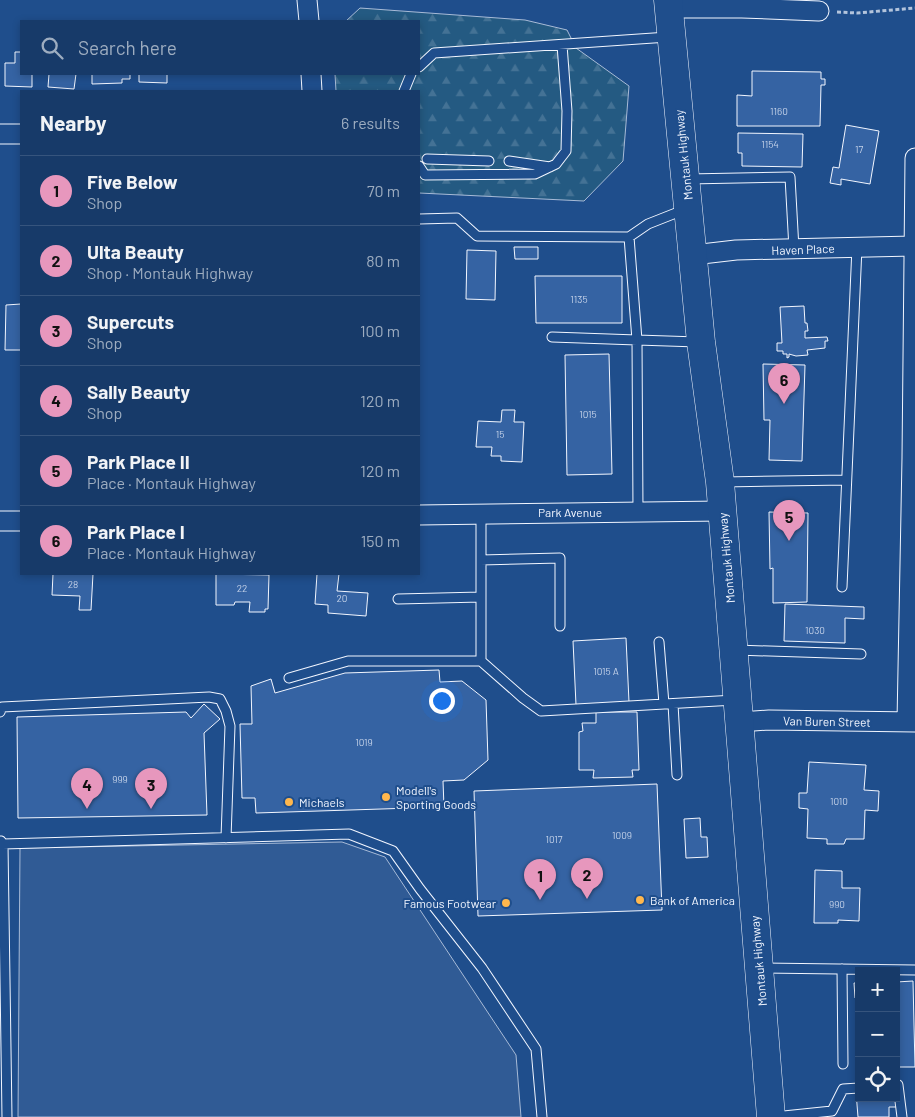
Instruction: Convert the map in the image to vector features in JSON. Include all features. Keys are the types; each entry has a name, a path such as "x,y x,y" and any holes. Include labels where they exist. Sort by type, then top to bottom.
{"main road":[{"name":"Montauk Highway","path":"668,4 701,342 720,482 772,1117"}],"street":[{"path":"308,0 308,20"},
{"path":"668,4 742,4 819,11"},
{"path":"311,75 312,90"},
{"path":"0,134 20,134"},
{"path":"911,722 915,158"},
{"name":"Haven Place","path":"693,255 736,250 913,246"},
{"name":"Park Avenue","path":"420,515 721,511"},
{"path":"0,521 20,521"},
{"name":"Van Buren Street","path":"739,711 769,720 911,722"}],"lane":[{"path":"420,66 434,53 671,36"},
{"path":"420,168 425,175 535,174 556,164 566,151 567,111 562,45"},
{"path":"404,90 411,75"},
{"path":"427,159 489,161"},
{"path":"509,161 550,167"},
{"path":"685,180 790,177 794,249"},
{"path":"420,218 457,218 477,236 629,236 648,224 688,208"},
{"path":"629,236 636,340 638,512"},
{"path":"842,587 856,247"},
{"path":"552,336 701,342"},
{"path":"720,482 846,480"},
{"path":"481,513 481,661"},
{"path":"481,560 560,558 560,626"},
{"path":"398,599 481,597"},
{"path":"659,642 677,775"},
{"path":"734,650 861,654"},
{"path":"289,678 348,661 481,661 523,698 541,711 668,704 739,711"},
{"path":"0,712 2,707 209,697 220,699 230,726 226,838"},
{"path":"7,1117 1,842 349,834 393,851 420,889 482,968 536,1049 542,1117"},
{"path":"759,968 915,970"},
{"path":"842,969 843,1064"},
{"path":"772,1117 832,1114 843,1089 855,1088"},
{"path":"900,1090 902,1117"}],"path":[{"path":"819,11 857,12 915,8"}],"green space":[{"path":"360,8 525,20 567,30 576,48 629,86 623,161 584,201 420,193 420,90 336,90 335,75 420,75 420,20 347,20"}],"shaded area":[{"path":"342,842 385,857 516,1055 521,1117 18,1117 20,848"}],"building":[{"path":"15,52 20,52 20,75 32,75 32,87 5,86 5,63 15,63"},
{"path":"752,71 821,72 821,79 825,79 825,85 821,85 820,126 737,126 737,95 752,96"},
{"path":"49,75 76,75 74,89 48,87"},
{"path":"92,75 130,75 130,79 122,79 122,83 92,84"},
{"path":"139,75 167,75 167,83 139,82"},
{"path":"846,125 879,131 870,184 841,179 841,185 830,183 833,167 839,168"},
{"path":"738,133 803,134 802,167 742,166 742,153 738,153"},
{"path":"514,247 538,247 538,259 515,259"},
{"path":"467,250 496,251 495,300 466,299"},
{"path":"535,276 622,276 622,323 536,323"},
{"path":"20,304 20,350 5,350 6,305"},
{"path":"804,306 805,323 807,323 808,331 805,331 805,338 827,337 828,341 825,341 825,348 807,350 808,355 796,356 789,354 787,358 787,354 783,354 783,351 777,351 777,343 782,343 780,307"},
{"path":"609,354 612,474 567,475 565,355"},
{"path":"763,364 805,365 802,461 769,460 770,420 764,420"},
{"path":"502,410 515,410 514,422 524,422 522,462 501,461 501,456 491,456 492,447 476,447 478,421 501,422"},
{"path":"769,512 808,513 807,602 773,603 773,568 770,569"},
{"path":"53,575 93,575 91,610 79,610 80,596 52,595"},
{"path":"216,575 269,575 268,609 265,609 265,612 249,612 250,602 235,602 234,605 216,605"},
{"path":"317,575 339,575 337,591 368,593 366,616 328,613 328,605 315,604"},
{"path":"785,604 864,607 864,619 845,618 845,643 784,641"},
{"path":"626,638 629,702 576,705 573,641"},
{"path":"439,670 440,682 462,681 486,700 488,760 464,780 443,781 444,807 256,813 255,798 242,798 240,724 252,724 251,686 271,679 275,693 345,673"},
{"path":"204,704 220,719 204,733 207,815 18,818 17,717 186,712 191,718"},
{"path":"596,712 637,712 639,770 632,770 633,777 593,778 594,770 579,770 579,732 583,731 582,723 596,723"},
{"path":"809,762 866,765 864,790 879,791 878,811 865,810 864,839 846,839 844,844 827,844 827,839 807,838 808,809 799,808 799,793 807,793"},
{"path":"657,784 662,910 478,916 474,791"},
{"path":"700,818 701,837 707,837 708,857 686,858 684,819"},
{"path":"815,870 842,871 842,888 860,888 859,921 838,920 838,923 814,923"},
{"path":"913,981 915,1067 900,1067 900,982"},
{"path":"857,1102 896,1102 896,1107 889,1107 889,1117 858,1117"}],"place":[{"name":"Park Place I","path":"784,404"},
{"name":"Park Place II","path":"789,541"},
{"name":"Modell's Sporting Goods","path":"386,797"},
{"name":"Michaels","path":"289,802"},
{"name":"Sally Beauty","path":"87,809"},
{"name":"Supercuts","path":"151,809"},
{"name":"Ulta Beauty","path":"587,899"},
{"name":"Five Below","path":"540,900"},
{"name":"Bank of America","path":"640,900"},
{"name":"Famous Footwear","path":"506,903"}]}
